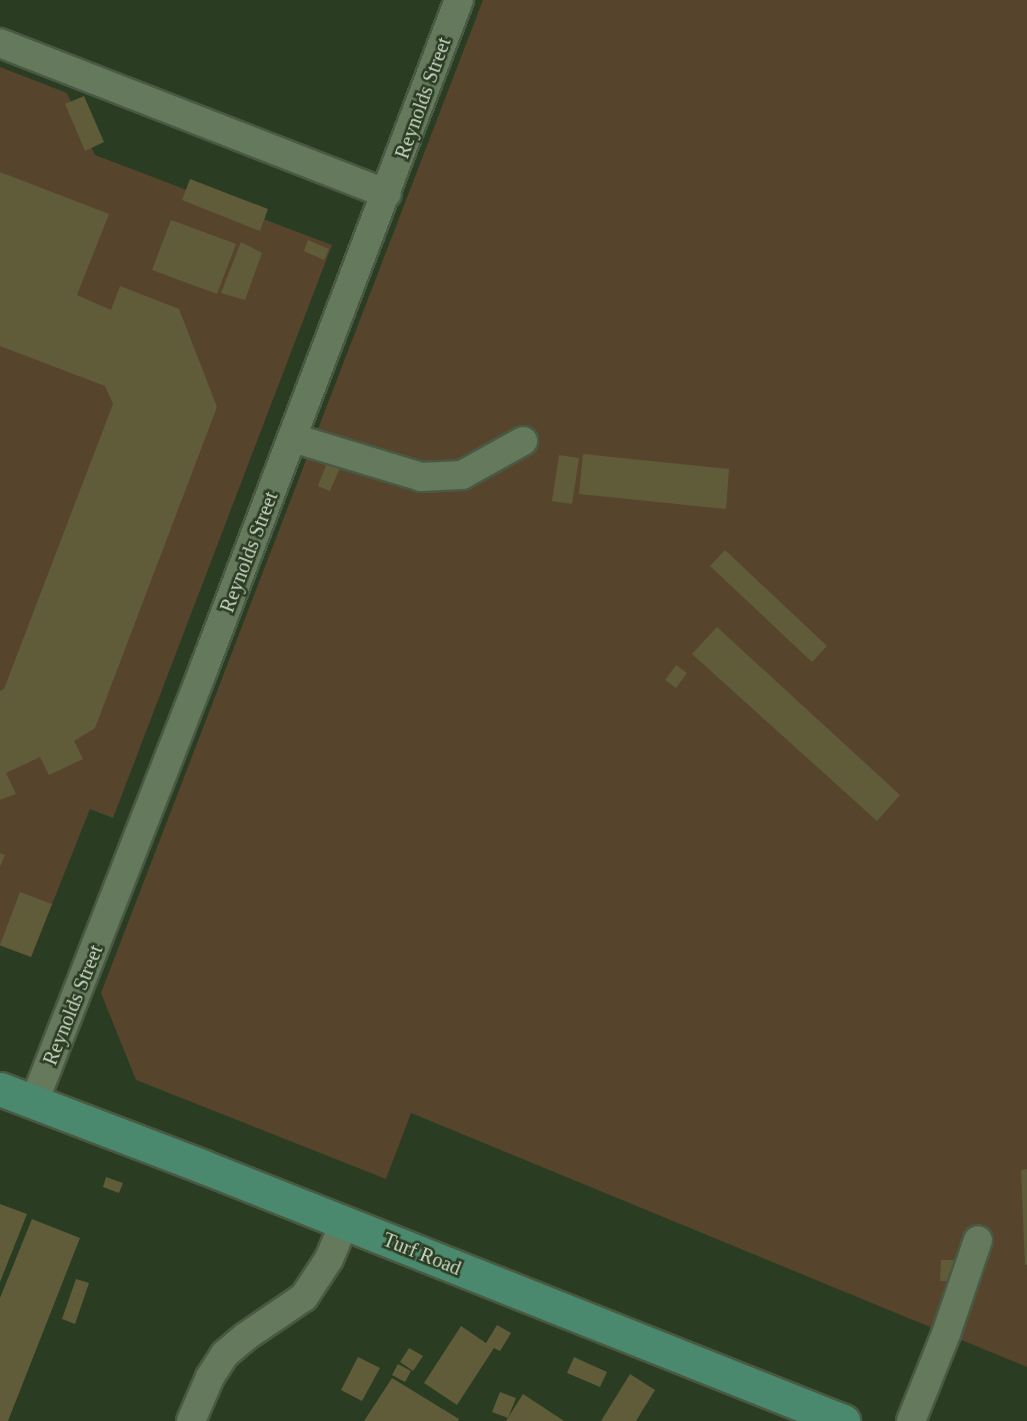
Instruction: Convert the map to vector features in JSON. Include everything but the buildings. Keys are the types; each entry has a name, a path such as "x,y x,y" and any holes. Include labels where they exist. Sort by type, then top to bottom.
{"main road":[{"name":"Turf Road","path":"0,1089 843,1421"}],"street":[{"name":"Reynolds Street","path":"34,1102 293,438 459,0"},
{"path":"0,43 387,194"},
{"path":"293,438 421,477 462,474 523,441"},
{"path":"191,1421 210,1377 225,1354 245,1337 304,1297 316,1282 344,1223"},
{"path":"911,1421 946,1334 978,1240"}],"shaded area":[{"path":"483,0 1027,0 1027,1367 411,1113 386,1179 136,1080 101,993"},
{"path":"0,67 67,93 95,155 332,245 113,818 90,809 31,957 0,946"}]}
